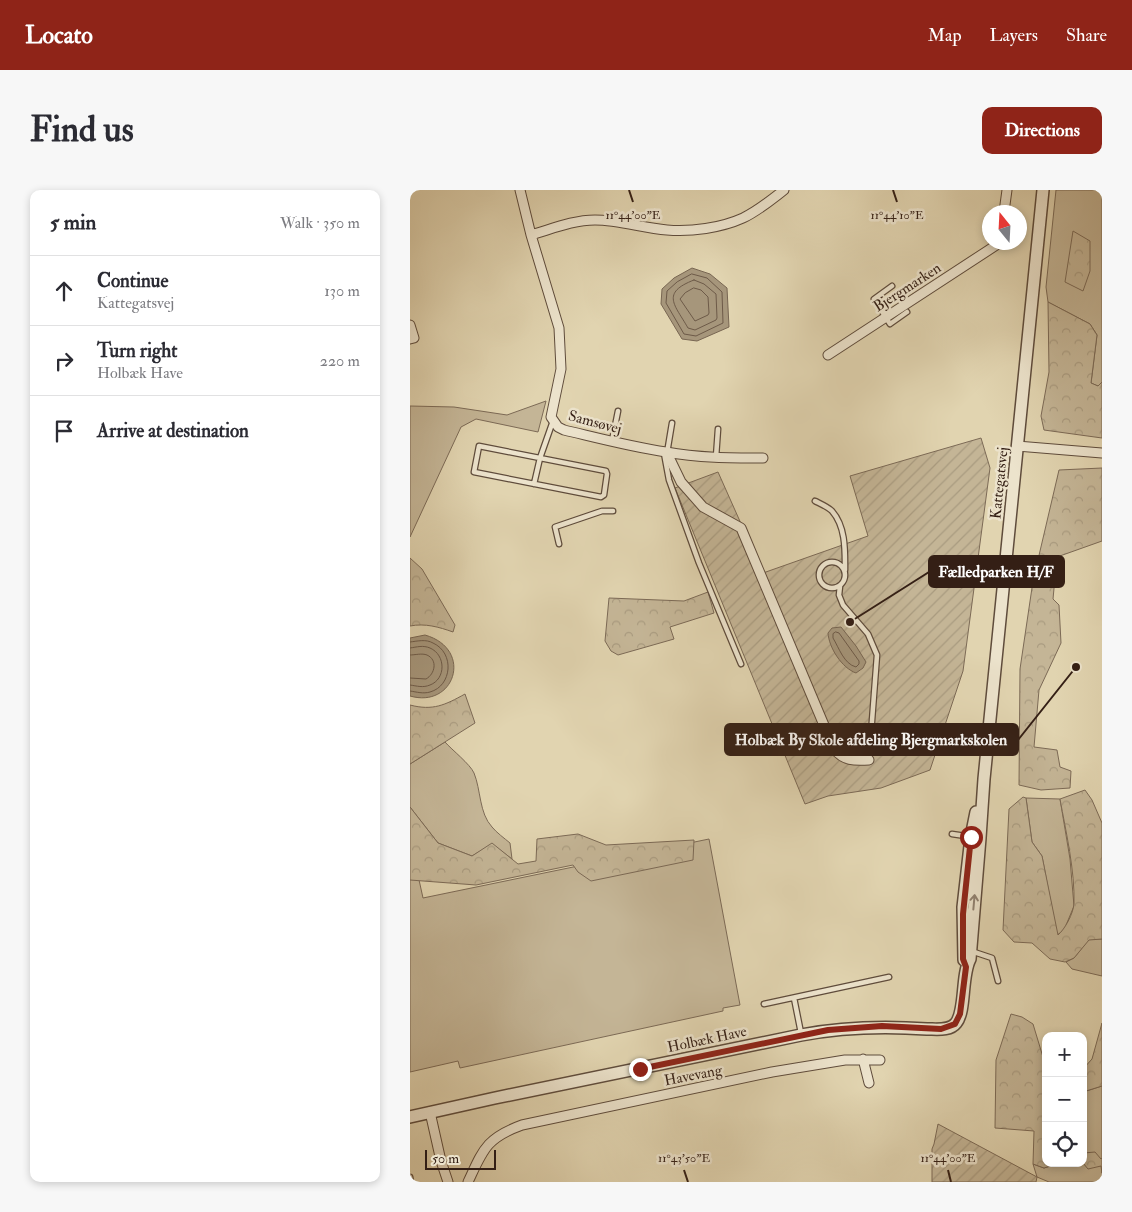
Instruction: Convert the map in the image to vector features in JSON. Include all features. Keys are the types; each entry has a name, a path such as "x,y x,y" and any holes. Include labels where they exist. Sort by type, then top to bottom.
{"street":[{"name":"Samsøvej","path":"520,190 560,336 561,369 551,417 558,427 612,442 665,452 716,458 763,458"},
{"path":"531,234 573,223 596,220 668,230 722,225 742,218 784,190"},
{"path":"1005,205 1007,190"},
{"name":"Kattegatsvej","path":"966,967 963,959 963,914 984,779 1043,190"},
{"name":"Bjergmarken","path":"828,355 989,250"},
{"path":"410,325 414,338 410,339"},
{"path":"1017,446 1102,453"},
{"path":"665,452 681,482 703,507 741,528 834,748 847,759 869,760"},
{"name":"Kattegatsvej","path":"953,1026 960,1014 966,967 970,959 976,837"},
{"name":"Holbæk Have","path":"410,1117 801,1034 874,1027 936,1029 953,1026"},
{"path":"863,1059 869,1082"},
{"name":"Havevang","path":"468,1182 483,1150 494,1138 522,1125 772,1072 845,1060 880,1060"},
{"path":"430,1112 441,1162 448,1182"}],"lane":[{"path":"892,286 874,299 890,324 907,312"},
{"path":"612,442 618,412"},
{"path":"534,484 540,458 553,421"},
{"path":"672,423 665,452 672,488 699,563 741,664"},
{"path":"716,458 718,429"},
{"path":"479,446 606,471 607,474 604,495 601,497 534,484 474,472 479,446"},
{"path":"815,501 830,509 837,520 844,541 845,579 840,586 840,598 846,610 868,634 878,655 869,760"},
{"path":"559,544 554,527 602,512 613,511"},
{"path":"840,586 831,589 823,585 819,576 820,572 824,564 832,562 840,564 845,571"},
{"path":"952,834 976,837"},
{"path":"970,950 992,958 998,981"},
{"path":"764,1004 889,976"},
{"path":"794,998 801,1034"},
{"path":"410,1176 411,1182"}],"green space":[{"path":"1056,190 1102,190 1102,382 1098,386 1091,383 1097,335 1090,324 1048,302 1046,287"},
{"path":"1073,231 1090,241 1090,271 1083,291 1065,282"},
{"path":"1048,302 1090,324 1097,335 1091,383 1098,386 1102,382 1102,438 1044,430 1041,416 1049,372"},
{"path":"546,401 538,432 476,419 461,427 410,537 410,406 454,407 507,415"},
{"path":"981,438 990,468 963,671 930,770 881,788 828,796 805,804 675,488 718,472 763,573 868,536 850,476"},
{"path":"1102,468 1102,541 1057,557 1053,599 1059,605 1061,643 1039,690 1034,747 1057,750 1060,767 1071,771 1070,788 1041,790 1019,785 1020,669 1033,581 1059,470"},
{"path":"410,558 422,569 455,625 453,632 432,626 410,626"},
{"path":"708,592 714,613 670,627 674,639 618,655 611,651 605,641 609,598 684,601"},
{"path":"465,694 475,723 410,764 410,705 418,707 439,706"},
{"path":"445,742 472,769 485,815 494,829 510,843 512,859 492,844 472,856 438,843 410,807 410,764"},
{"path":"1085,790 1092,800 1102,823 1102,939 1089,940 1074,958 1065,962 1050,959 1032,943 1014,942 1003,930 1009,809 1023,797 1026,798 1032,842 1042,856 1058,935 1068,921 1074,904 1072,865 1060,799"},
{"path":"1026,798 1060,799 1070,859 1074,906 1064,930 1057,935 1042,856 1032,842"},
{"path":"410,807 438,843 472,856 492,843 518,864 536,861 537,839 578,834 606,845 694,840 693,860 591,881 578,872 573,865 476,885 410,880"},
{"path":"410,839 423,898 709,839 740,1005 723,1008 723,1011 460,1068 458,1061 410,1072"},
{"path":"1089,939 1102,939 1102,976 1072,969 1066,962 1074,958"},
{"path":"1011,1014 1022,1017 1033,1024 1042,1054 1042,1167 1047,1167 1044,1168 1033,1164 1034,1131 995,1128 996,1060"},
{"path":"1102,1023 1102,1086 1087,1091 1087,1065 1092,1059"},
{"path":"1102,1086 1102,1182 1049,1182 1037,1177 1033,1164 1044,1168 1087,1167 1087,1091"},
{"path":"938,1124 1037,1177 1036,1182 932,1182 932,1149"},
{"path":"1095,1152 1102,1158 1102,1173 1101,1166 1088,1169 1086,1167 1087,1153"}],"water":[{"path":"692,268 710,274 727,288 729,327 697,341 682,339 661,304 662,289 674,278"},
{"path":"841,627 866,662 863,668 856,673 846,667 837,657 829,639 828,633 832,628"},
{"path":"425,635 440,642 450,652 454,664 453,676 447,686 438,694 426,698 410,696 410,638"}],"place":[{"name":"Fælledparken H/F","path":"850,622"},
{"name":"Holbæk By Skole afdeling Bjergmarkskolen","path":"1076,667"}],"route":[{"path":"640,1069 801,1034 828,1030 882,1026 941,1029 955,1024 960,1014 966,967 963,959 963,914 971,837"}]}
